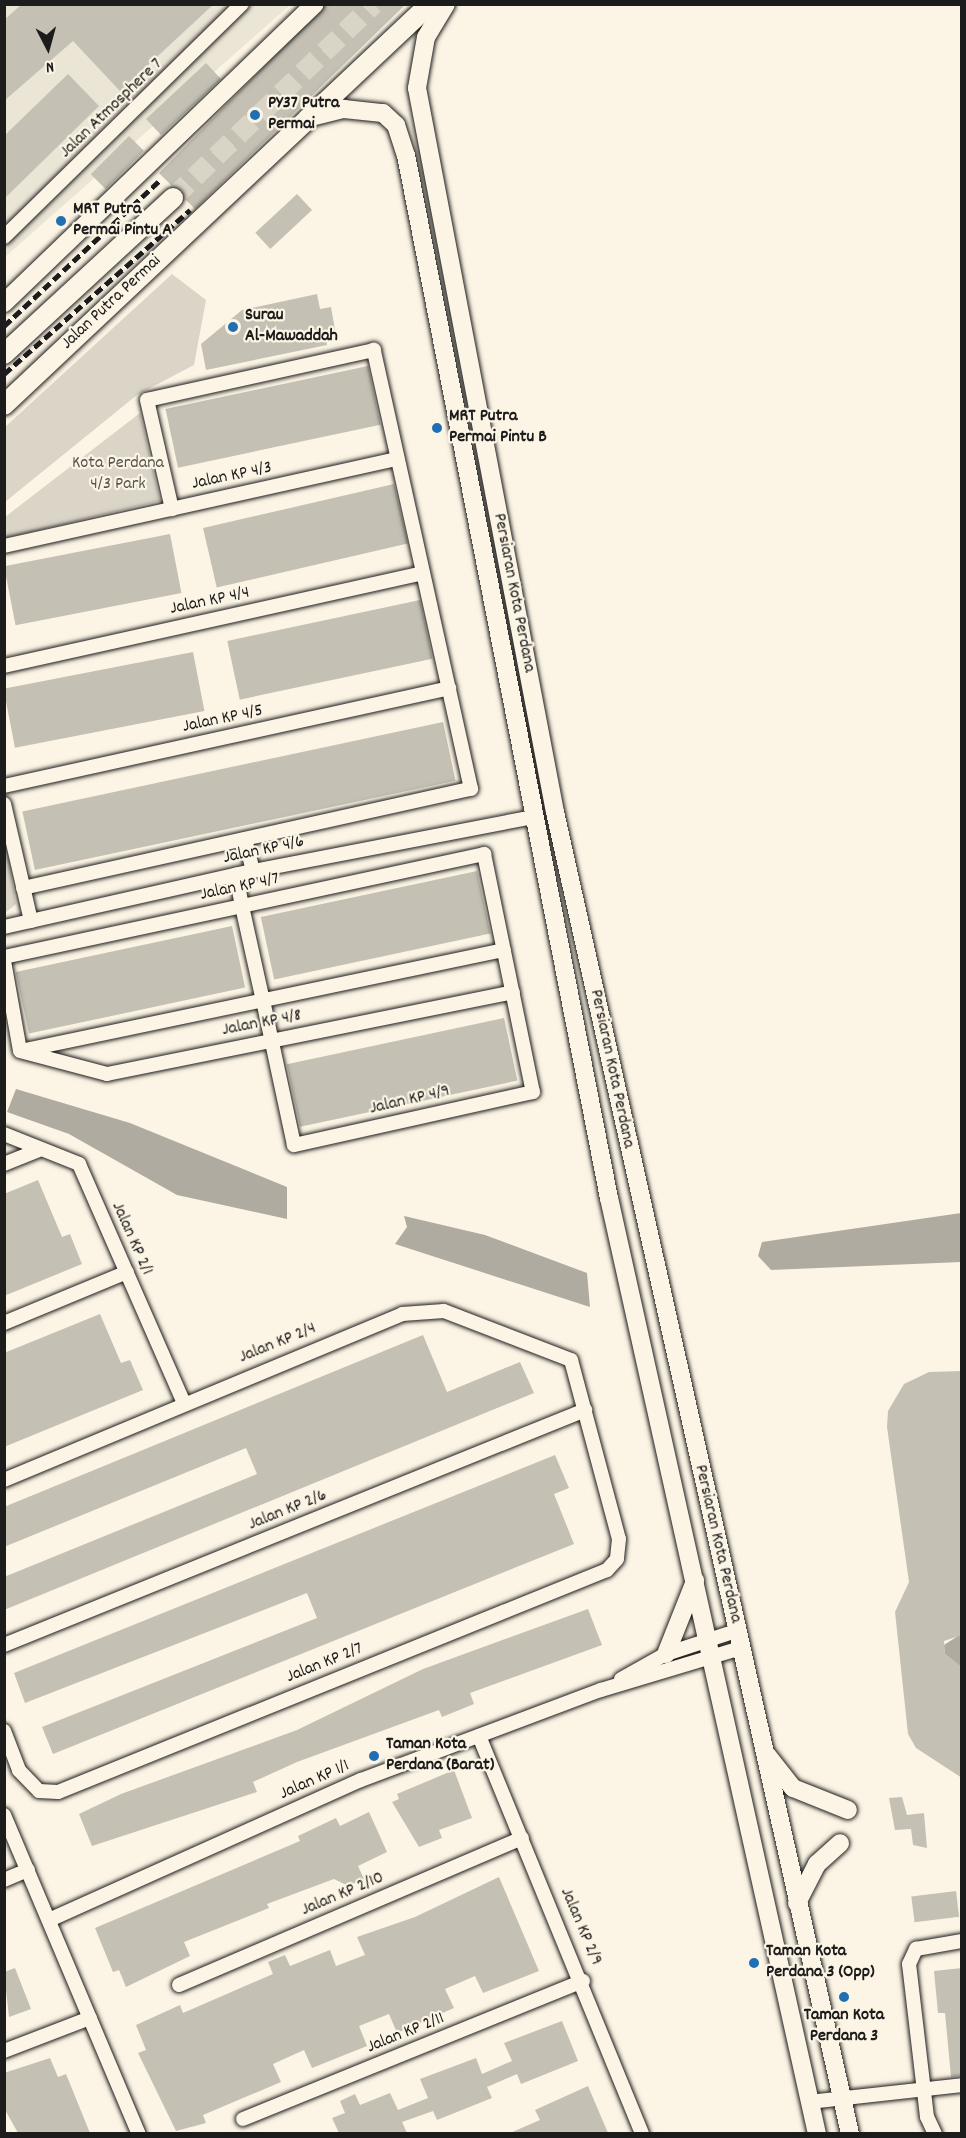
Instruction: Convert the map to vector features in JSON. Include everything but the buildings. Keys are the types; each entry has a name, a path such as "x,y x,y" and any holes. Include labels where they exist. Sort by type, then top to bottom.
{"main road":[{"name":"Jalan Putra Permai","path":"4,405 430,4"},
{"name":"Jalan Putra Permai","path":"4,354 173,198"}],"street":[{"name":"Jalan Atmosphere 7","path":"4,237 242,4"},
{"name":"Persiaran Kota Perdana","path":"446,4 426,37 417,88 555,813 839,2096 850,2133"},
{"path":"4,303 314,6"},
{"name":"Persiaran Kota Perdana","path":"307,118 364,110 383,113 396,125 609,1198 817,2133"},
{"path":"172,509 147,400 374,350 449,688"},
{"name":"Jalan KP 4/3","path":"4,546 398,459"},
{"name":"Jalan KP 4/4","path":"4,666 423,573"},
{"name":"Jalan KP 4/6","path":"23,888 471,789 449,688"},
{"name":"Jalan KP 4/5","path":"4,786 449,688"},
{"path":"4,804 31,921"},
{"name":"Jalan KP 4/6","path":"4,927 253,871 533,817"},
{"path":"246,839 253,871"},
{"name":"Jalan KP 4/7","path":"4,959 484,854 504,950"},
{"path":"236,875 272,1041"},
{"path":"504,950 513,992"},
{"name":"Jalan KP 4/8","path":"20,1051 504,950"},
{"path":"4,959 20,1051"},
{"name":"Jalan KP 4/8","path":"20,1051 106,1074 513,992"},
{"name":"Jalan KP 4/9","path":"272,1041 294,1145 534,1092 513,992"},
{"name":"Jalan KP 2/1","path":"4,1134 38,1150 79,1164 184,1402"},
{"path":"4,1164 38,1150"},
{"path":"4,1323 126,1272"},
{"name":"Jalan KP 2/4","path":"4,1480 184,1402 402,1314 444,1311 571,1360 585,1410"},
{"name":"Jalan KP 2/7","path":"4,1731 19,1770 39,1791 58,1792 607,1570 617,1559 619,1539 585,1410"},
{"name":"Jalan KP 2/6","path":"4,1645 585,1410"},
{"path":"666,1654 695,1581"},
{"name":"Jalan KP 1/1","path":"601,1690 666,1654 708,1640 739,1640"},
{"name":"Jalan KP 1/1","path":"49,1920 361,1780 601,1690 712,1658 739,1640"},
{"name":"Jalan KP 2/9","path":"479,1736 583,1981 642,2133"},
{"path":"764,1751 793,1788 848,1810"},
{"path":"4,1815 139,2133"},
{"name":"Jalan KP 2/10","path":"179,1985 522,1838"},
{"path":"797,1903 812,1871 840,1844"},
{"path":"4,1880 28,1870"},
{"path":"935,2133 924,2089 909,1964 916,1949 962,1941"},
{"name":"Jalan KP 2/11","path":"243,2119 583,1981"},
{"path":"4,2051 90,2018"},
{"path":"809,2102 839,2096 962,2085"}],"shaded area":[{"path":"5,5 290,5 5,257"},
{"path":"16,1089 130,1123 287,1187 287,1219 177,1195 69,1134 7,1112"},
{"path":"961,1213 961,1262 771,1270 758,1256 762,1242"},
{"path":"404,1216 485,1235 587,1273 590,1307 395,1244 407,1227"},
{"path":"961,1634 961,1667 945,1654 944,1645"}],"green space":[{"path":"172,274 206,300 194,365 137,395 5,502 5,427"},
{"name":"Kota Perdana 4/3 Park","path":"140,413 160,501 5,538 5,517"},
{"path":"4,832 16,904 5,913 4,913"}],"tunnel":[{"path":"173,198 374,4"}],"railway":[{"path":"4,326 161,179"},
{"path":"4,374 190,210"}],"place":[{"name":"PY37 Putra Permai","path":"255,115"},
{"name":"MRT Putra Permai Pintu A","path":"61,221"},
{"name":"Surau Al-Mawaddah","path":"233,327"},
{"name":"MRT Putra Permai Pintu B","path":"437,428"},
{"name":"Taman Kota Perdana (Barat)","path":"374,1756"},
{"name":"Taman Kota Perdana 3 (Opp)","path":"754,1963"},
{"name":"Taman Kota Perdana 3","path":"844,1997"}]}
